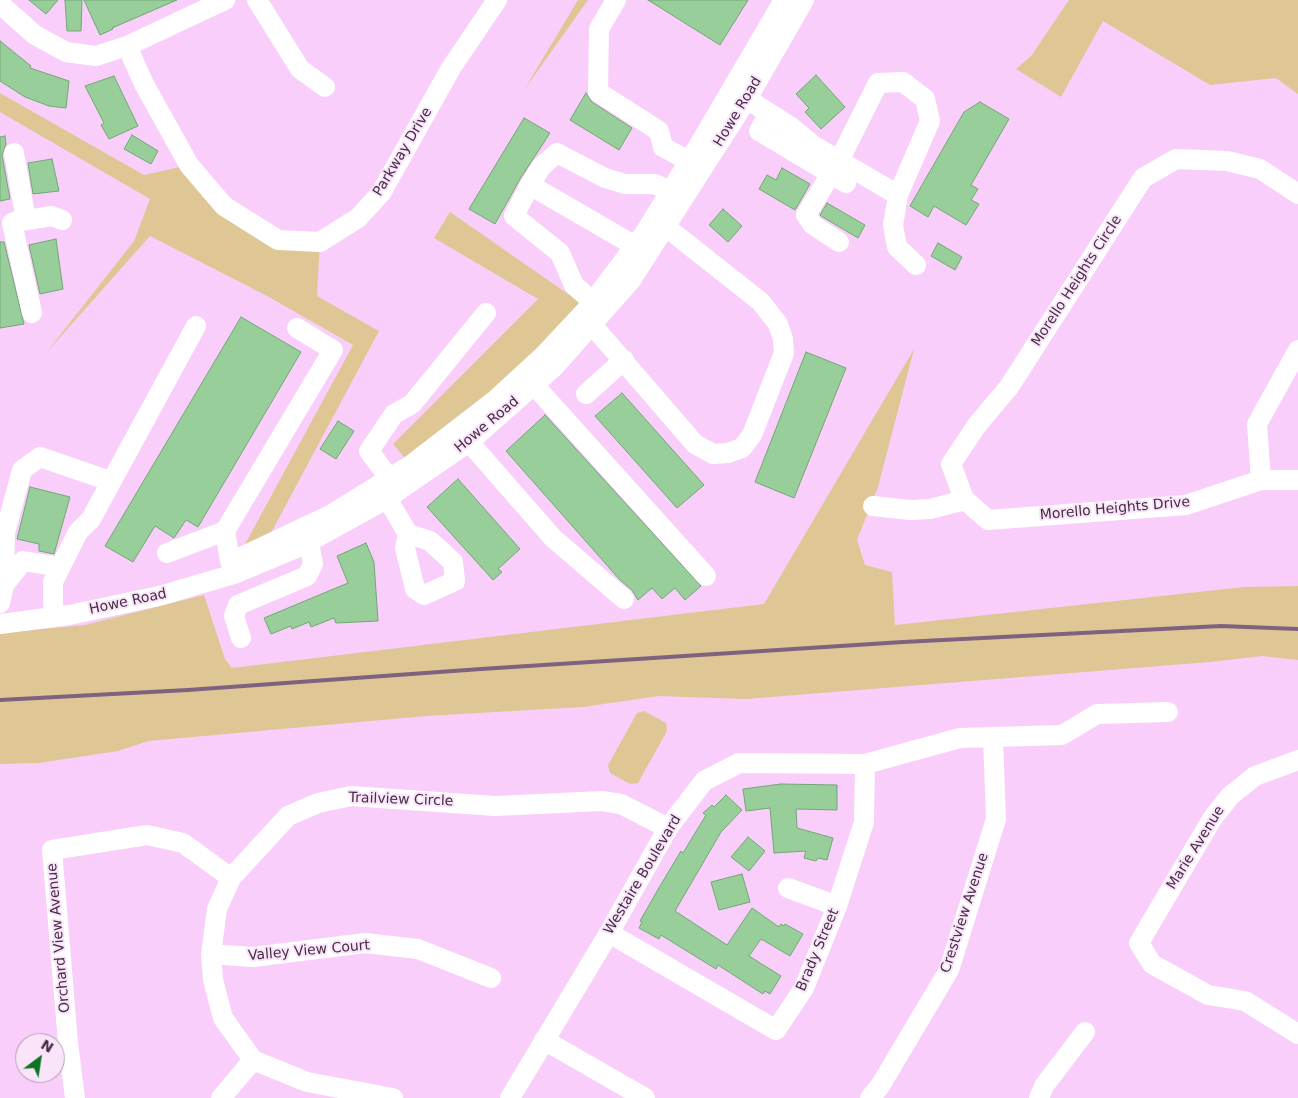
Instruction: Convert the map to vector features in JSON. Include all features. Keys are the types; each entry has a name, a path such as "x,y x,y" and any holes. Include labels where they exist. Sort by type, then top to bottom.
{"street":[{"path":"0,4 35,35 66,52 96,56 127,46 225,0"},
{"path":"257,0 300,69 324,87"},
{"name":"Parkway Drive","path":"127,46 144,84 188,165 224,206 278,240 320,242 358,218 381,193 451,68 497,0"},
{"path":"616,0 599,29 598,92 659,131 663,146 689,161"},
{"name":"Howe Road","path":"0,611 53,605 158,584 230,561 332,514 411,465 494,401 544,355 593,302 635,246 671,192 784,0"},
{"name":"Howe Road","path":"0,624 69,615 200,585 234,574 309,542 388,498 469,442 534,385 593,326 631,280 746,99 804,0"},
{"path":"838,242 813,225 806,215 839,173 878,82 903,82 925,99 930,121 898,195 893,225 897,247 916,265"},
{"path":"746,99 791,127 814,146 839,173 898,195"},
{"path":"14,153 13,222 32,313"},
{"path":"593,302 574,285 560,253 514,216 540,166 557,153 605,178 625,184 655,184 671,192"},
{"name":"Morello Heights Circle","path":"988,520 965,500 951,464 977,424 1010,387 1143,178 1176,159 1227,161 1260,169 1298,194"},
{"path":"530,185 635,246"},
{"path":"13,222 52,216 62,220"},
{"path":"593,326 695,444 713,454 728,453 742,448 752,435 784,353 783,339 778,324 761,302 666,226"},
{"path":"389,478 369,451 394,414 412,404 486,313"},
{"path":"53,605 53,582 60,567 78,532 91,519 196,326"},
{"path":"167,553 225,531 333,350 297,328"},
{"path":"1261,480 1257,424 1298,350"},
{"path":"586,394 624,360"},
{"path":"534,385 706,576"},
{"path":"469,442 553,538 624,599"},
{"path":"2,594 5,533 22,470 40,456 110,481"},
{"name":"Morello Heights Drive","path":"988,520 1186,505 1261,480 1298,480"},
{"path":"388,498 408,534"},
{"path":"873,506 930,510 965,500"},
{"path":"225,531 230,561"},
{"path":"241,638 234,616 238,605 307,576 313,564 309,542"},
{"path":"2,594 22,561 60,567"},
{"name":"Westaire Boulevard","path":"510,1098 609,933 668,828 704,782 739,763 865,764 960,738 1062,735 1097,714 1168,712"},
{"name":"Crestview Avenue","path":"870,1098 880,1086 948,970 996,819 993,738"},
{"name":"Marie Avenue","path":"1298,760 1256,776 1230,796 1212,819 1139,943 1152,964 1208,995 1245,1001 1298,1034"},
{"name":"Brady Street","path":"609,933 776,1030 804,988 837,906 864,822 865,764"},
{"name":"Trailview Circle","path":"252,1060 223,1018 213,980 212,954 217,909 231,878 288,816 318,803 351,796 496,806 602,801 621,804 668,828"},
{"name":"Orchard View Avenue","path":"75,1098 68,1043 52,850 147,835 183,843 231,878"},
{"path":"788,888 837,906"},
{"name":"Valley View Court","path":"212,954 253,957 365,943 418,949 491,978"},
{"path":"1038,1098 1044,1086 1084,1032"},
{"path":"544,1040 645,1098"},
{"path":"221,1098 252,1060 307,1082 364,1096 393,1098"}],"shaded area":[{"path":"578,0 588,0 524,90"},
{"path":"1069,0 1298,0 1298,94 1276,78 1210,85 1103,21 1061,97 1016,69 1031,56"},
{"path":"0,93 144,175 189,165 278,240 320,242 317,296 379,331 264,546 237,559 353,345 269,297 150,236 46,353 134,241 150,199 0,112"},
{"path":"450,212 588,308 411,465 393,444 538,299 434,238"},
{"path":"914,349 878,487 857,540 865,565 892,572 895,625 1244,587 1298,586 1298,660 1262,656 1210,662 746,699 659,696 583,707 426,716 148,741 118,751 39,763 0,764 0,633 85,625 204,595 225,659 232,668 764,604"},
{"path":"644,711 666,723 667,731 638,783 630,784 610,773 608,765 637,713"}],"building":[{"path":"29,0 58,0 46,14"},
{"path":"65,0 82,0 81,31 67,31"},
{"path":"84,0 177,0 100,35"},
{"path":"648,0 748,0 720,45"},
{"path":"0,41 31,66 30,68 69,81 66,108 49,106 25,97 0,81"},
{"path":"816,75 845,107 821,129 805,112 809,108 796,94"},
{"path":"114,76 138,126 109,139 101,125 104,123 85,86"},
{"path":"586,93 592,102 632,128 619,150 570,120"},
{"path":"980,102 1009,119 971,185 978,189 971,200 979,204 966,225 934,206 928,217 910,206 964,112"},
{"path":"524,118 550,133 520,179 495,224 469,209"},
{"path":"132,135 158,151 151,164 124,149"},
{"path":"5,136 6,144 2,155 10,199 0,201 0,137"},
{"path":"52,159 59,191 33,194 28,163"},
{"path":"782,168 810,184 795,210 759,189 767,175 776,180"},
{"path":"827,203 865,225 858,238 820,215"},
{"path":"723,209 742,226 728,242 709,225"},
{"path":"56,239 63,289 40,294 29,245"},
{"path":"0,242 4,242 24,324 0,328"},
{"path":"938,243 962,257 955,270 931,256"},
{"path":"241,317 301,352 198,527 186,520 174,538 155,526 133,562 105,546"},
{"path":"806,352 846,368 794,498 755,482"},
{"path":"622,393 704,485 677,508 595,416"},
{"path":"545,415 701,586 685,600 675,588 662,599 652,588 638,600 632,590 620,580 506,451"},
{"path":"338,421 354,431 336,459 320,449"},
{"path":"458,479 520,549 498,569 502,572 493,580 427,507"},
{"path":"30,487 70,497 54,554 39,551 39,544 17,539"},
{"path":"366,543 374,562 378,621 336,623 334,618 311,627 309,622 292,629 291,626 271,634 264,618 348,583 337,556"},
{"path":"781,784 837,785 837,810 796,809 797,828 833,838 827,860 818,858 816,861 804,858 806,851 774,853 770,808 746,811 743,789"},
{"path":"726,795 742,810 721,832 675,911 727,945 752,908 779,927 781,924 784,926 785,924 803,934 790,956 761,939 749,956 781,976 770,994 765,991 763,994 718,965 716,969 661,935 659,939 639,928 642,922 640,921 660,886 706,815 703,813 712,805 714,807"},
{"path":"748,837 765,851 749,871 731,857"},
{"path":"742,874 750,902 719,910 711,882"}],"railway":[{"path":"0,700 188,690 903,642 1221,626 1298,629"}]}
